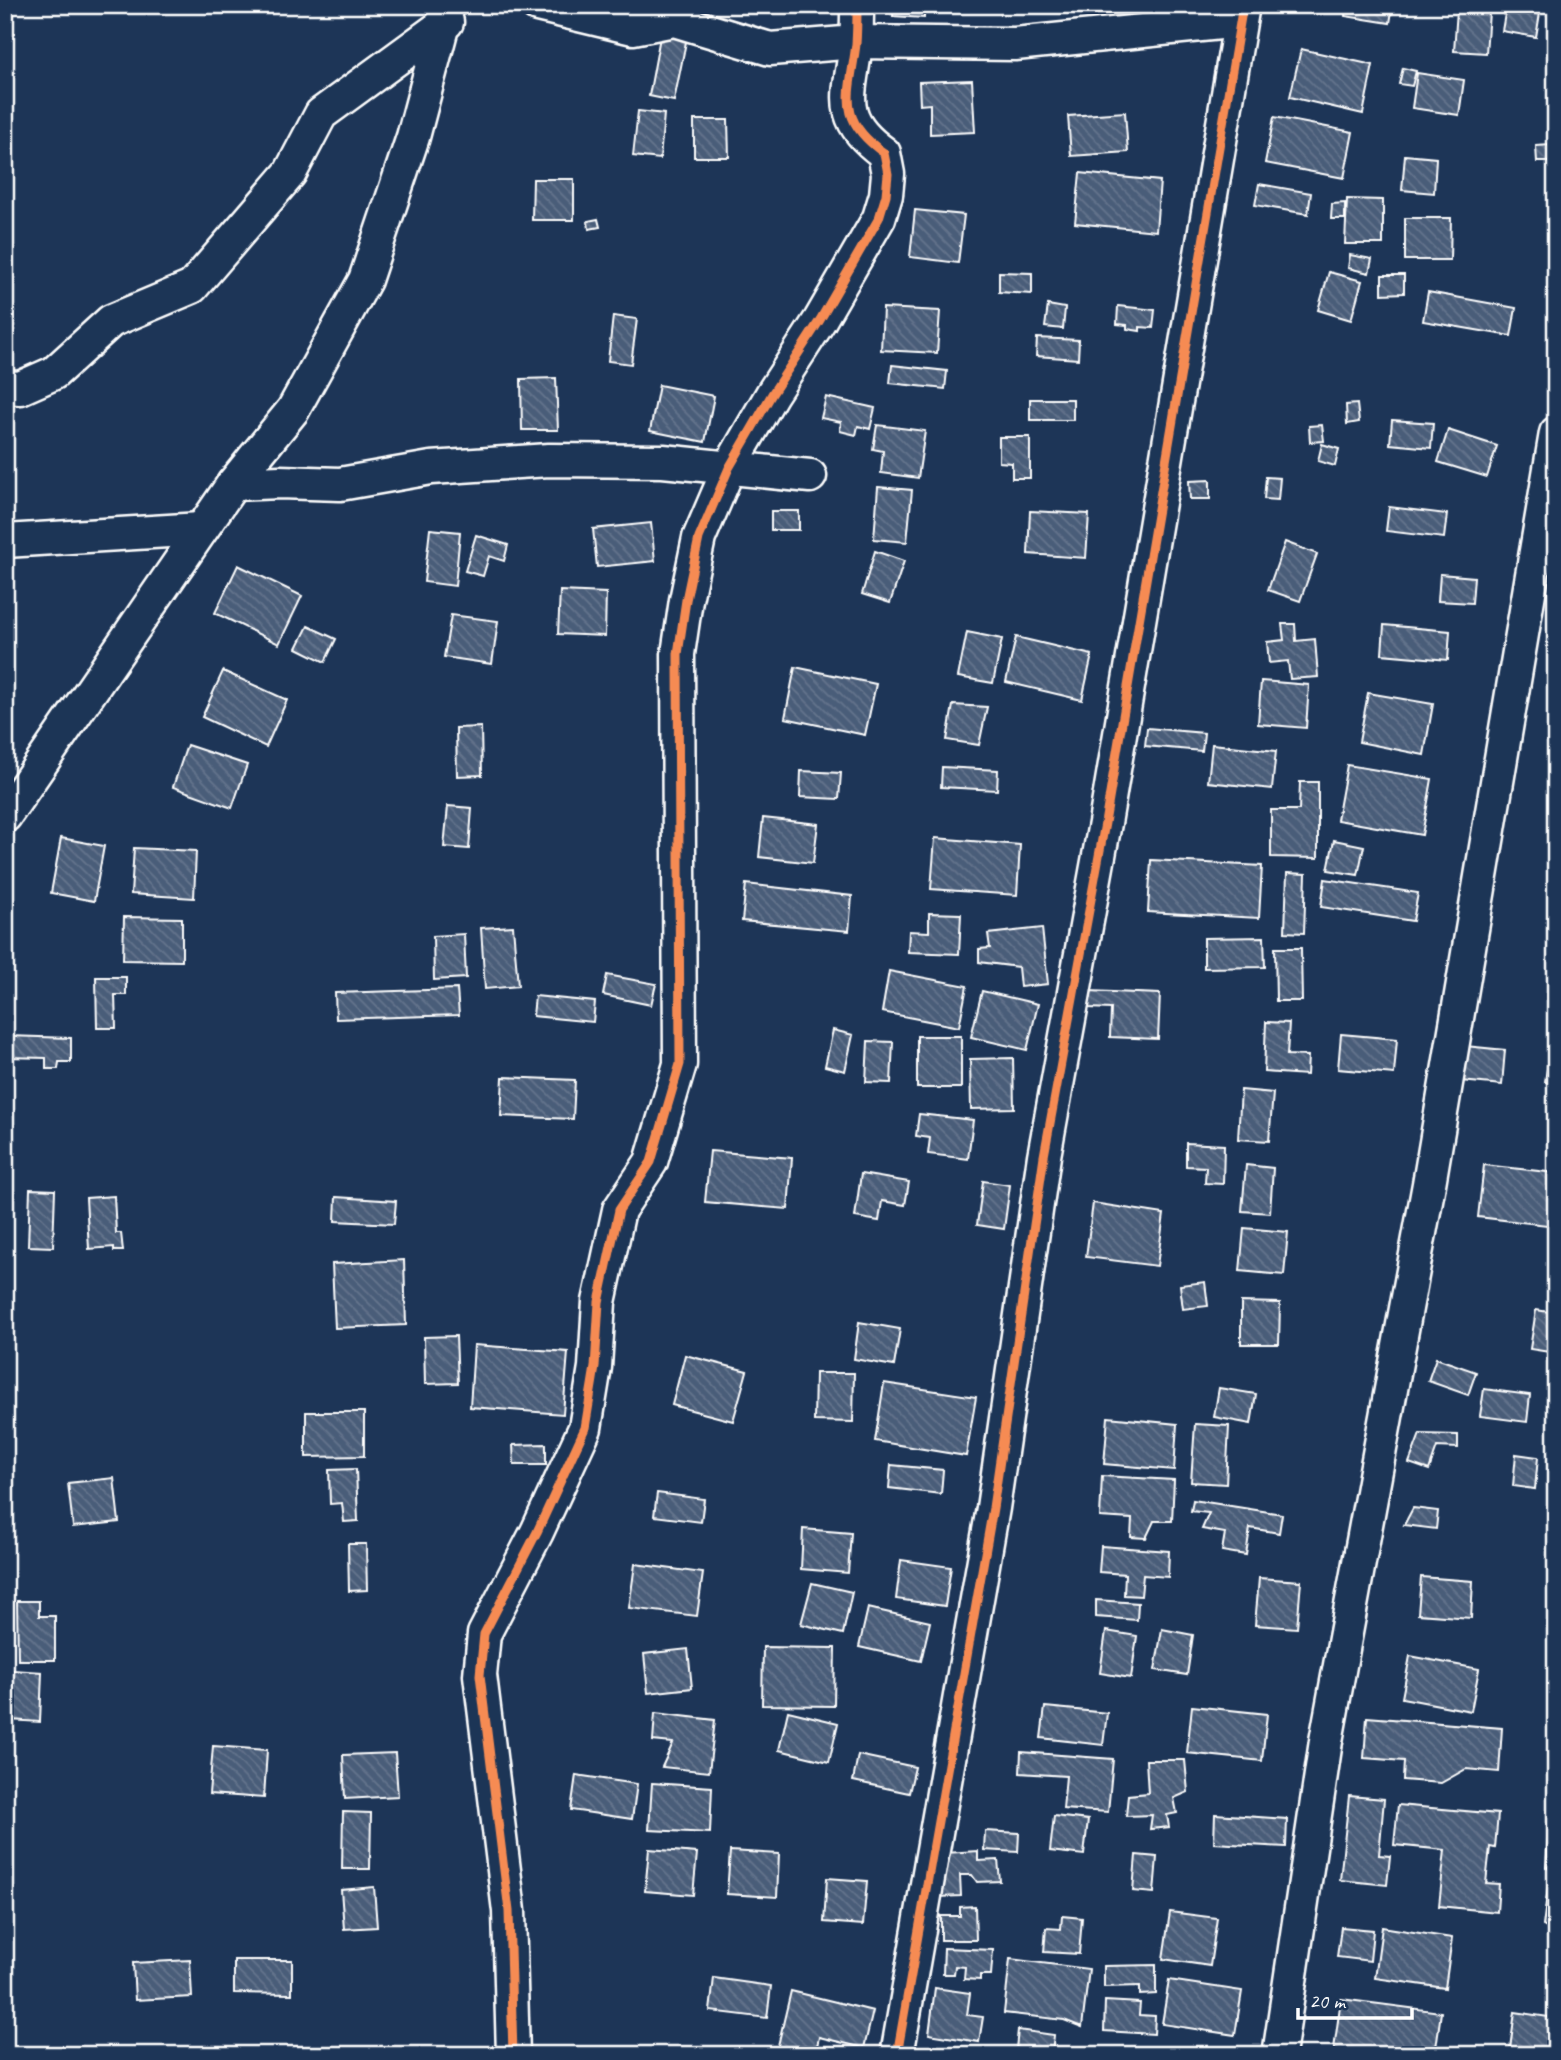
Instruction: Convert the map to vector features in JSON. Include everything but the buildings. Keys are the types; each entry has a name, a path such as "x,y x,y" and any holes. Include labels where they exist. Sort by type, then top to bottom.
{"street":[{"path":"5,387 20,388 54,373 111,321 192,287 290,173 321,114 446,16 470,5"},
{"path":"537,5 633,28 674,20 770,49 856,42 1015,44 1242,13 1105,822 1044,1156 993,1508 897,2055"},
{"path":"513,2055 509,1911 480,1675 484,1634 537,1532 585,1428 595,1367 599,1302 620,1210 651,1161 680,1063 678,654 699,538 729,468 772,394 820,320 883,207 888,174 884,153 865,139 852,119 848,91 856,42 858,5"},
{"path":"5,816 201,529 233,484 293,410 365,280 413,137 446,16"},
{"path":"1279,2055 1326,1741 1429,1184 1556,433"},
{"path":"233,484 340,484 431,468 549,460 663,461 810,476"},
{"path":"5,541 201,529"}],"cycle path":[{"path":"513,2055 509,1911 480,1675 484,1634 537,1532 585,1428 595,1367 599,1302 619,1210 651,1162 680,1064 678,654 699,538 729,468 879,218 886,195 888,174 884,153 858,128 849,104 856,44 857,5"},
{"path":"897,2055 993,1508 1044,1156 1105,823 1243,5"}]}
